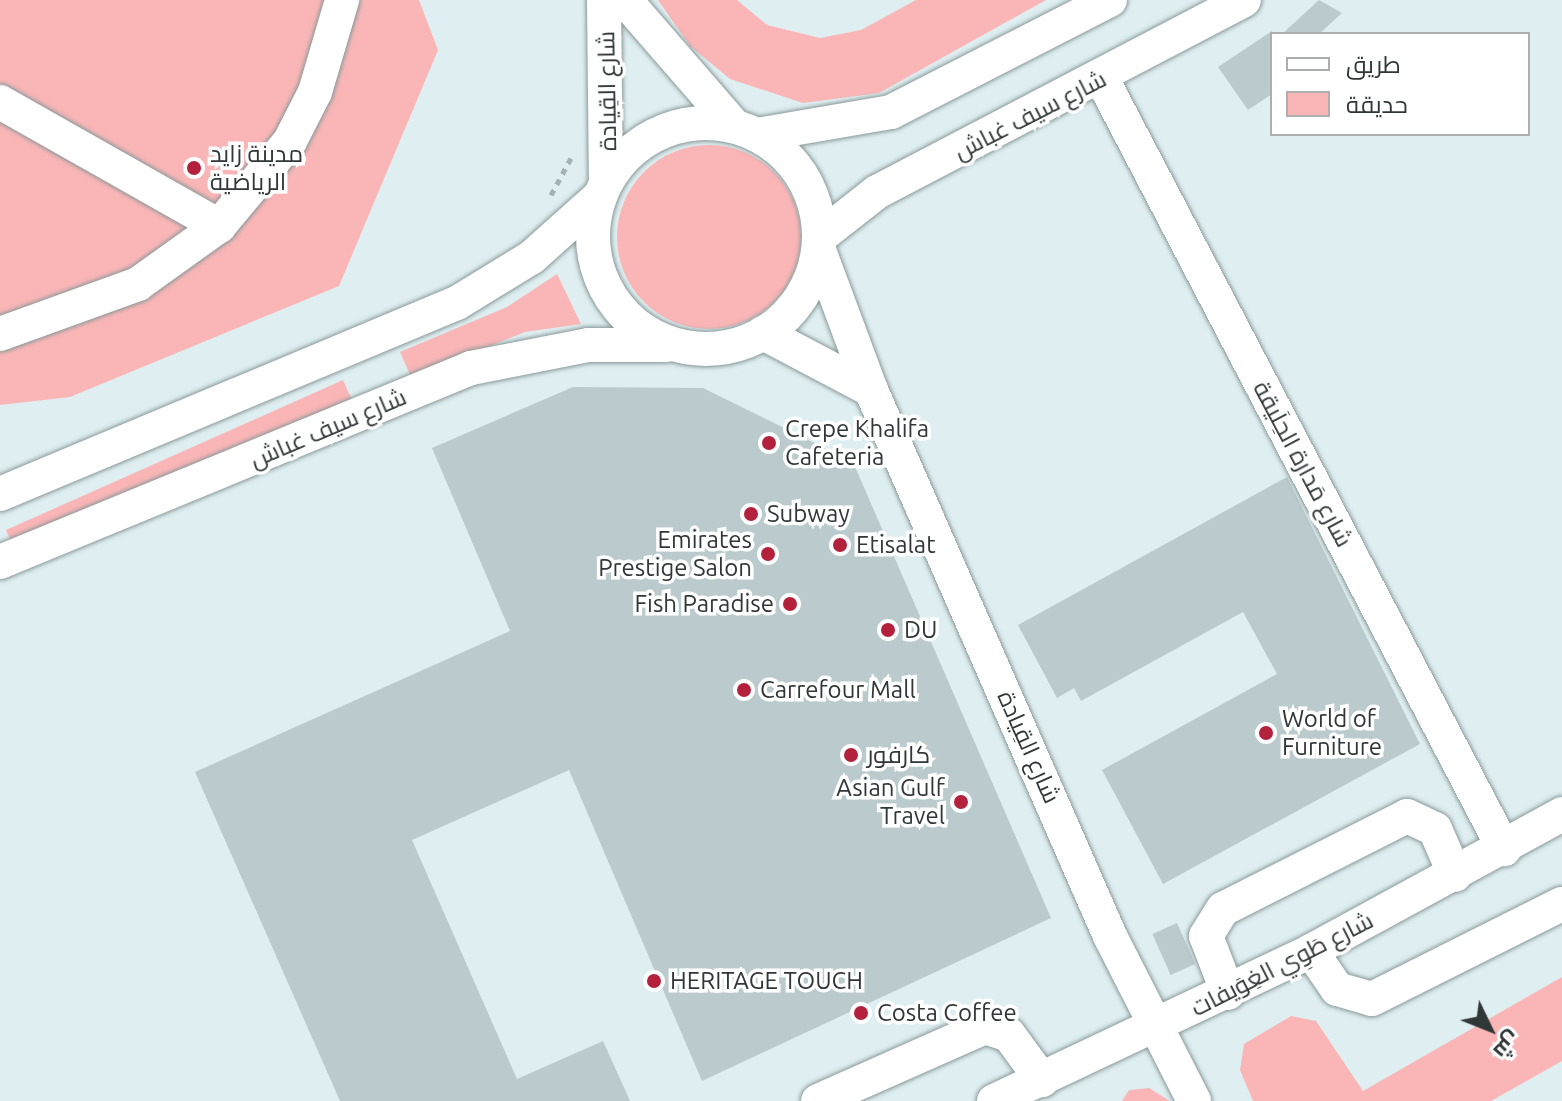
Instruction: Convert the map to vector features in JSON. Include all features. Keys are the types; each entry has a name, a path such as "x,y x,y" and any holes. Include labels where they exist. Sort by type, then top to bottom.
{"street":[{"path":"0,334 138,284 219,226 290,141 315,92 342,0"},
{"name":"شارع القِيادة","path":"602,190 604,0"},
{"name":"شارع القِيادة","path":"625,0 746,130"},
{"path":"0,494 457,303 532,257 602,190 636,148 675,127 746,130 836,126 901,108 1110,0"},
{"name":"شارع سيف غباش","path":"820,245 877,192 1102,79 1244,0"},
{"name":"شارع مَدارة الحِلَيقة","path":"1102,79 1504,849"},
{"path":"0,102 219,226"},
{"path":"602,190 593,249 610,297 667,345 716,349 763,333 800,299 820,245 803,176 746,130"},
{"name":"شارع القِيادة","path":"820,245 871,390 1155,1027 1194,1101"},
{"path":"763,333 871,390"},
{"name":"شارع سيف غباش","path":"0,562 471,368 561,348 667,345"},
{"name":"شارع طَوِي الغِوَيفات","path":"994,1101 1228,993 1504,849 1562,814"},
{"path":"1228,993 1206,936 1223,909 1407,816 1435,829 1455,875"},
{"path":"1311,951 1337,989 1372,999 1562,904"},
{"path":"818,1101 985,1027 1009,1035 1042,1080"}],"path":[{"path":"540,209 575,151"}],"green space":[{"name":"مدينة زايد الرياضية","path":"0,0 419,0 438,50 339,286 70,397 0,405"},
{"path":"658,0 737,0 767,25 820,38 861,30 916,0 1046,0 879,93 803,103 730,79 690,46"},
{"path":"709,145 744,152 774,172 794,202 801,237 794,272 774,302 744,322 709,329 674,322 644,302 624,272 617,237 624,202 644,172 674,152"},
{"path":"557,274 581,324 525,332 411,377 400,352 507,307"},
{"path":"343,380 351,398 14,548 6,530"},
{"path":"1562,977 1562,1061 1491,1101 1253,1101 1240,1070 1244,1044 1291,1016 1316,1021 1363,1091"},
{"path":"1149,1088 1170,1101 1122,1101 1129,1090"}],"building":[{"path":"1319,0 1342,13 1321,32 1284,32"},
{"path":"1270,32 1270,95 1248,110 1218,67"},
{"name":"Carrefour Mall","path":"573,387 703,388 853,462 1051,918 702,1081 569,770 412,840 517,1079 603,1041 630,1101 340,1101 195,772 510,631 432,448"},
{"path":"1287,477 1420,744 1163,884 1102,770 1277,674 1243,612 1081,701 1074,688 1057,698 1018,625"},
{"path":"1177,923 1195,964 1171,975 1152,934"}],"place":[{"name":"مدينة زايد الرياضية","path":"194,168"},
{"name":"Crepe Khalifa Cafeteria","path":"769,443"},
{"name":"Subway","path":"751,514"},
{"name":"Etisalat","path":"840,545"},
{"name":"Emirates Prestige Salon","path":"768,554"},
{"name":"Fish Paradise","path":"790,604"},
{"name":"DU","path":"888,630"},
{"name":"Carrefour Mall","path":"744,690"},
{"name":"World of Furniture","path":"1266,733"},
{"name":"كارفور","path":"851,755"},
{"name":"Asian Gulf Travel","path":"961,802"},
{"name":"HERITAGE TOUCH","path":"654,981"},
{"name":"Costa Coffee","path":"861,1013"}]}
